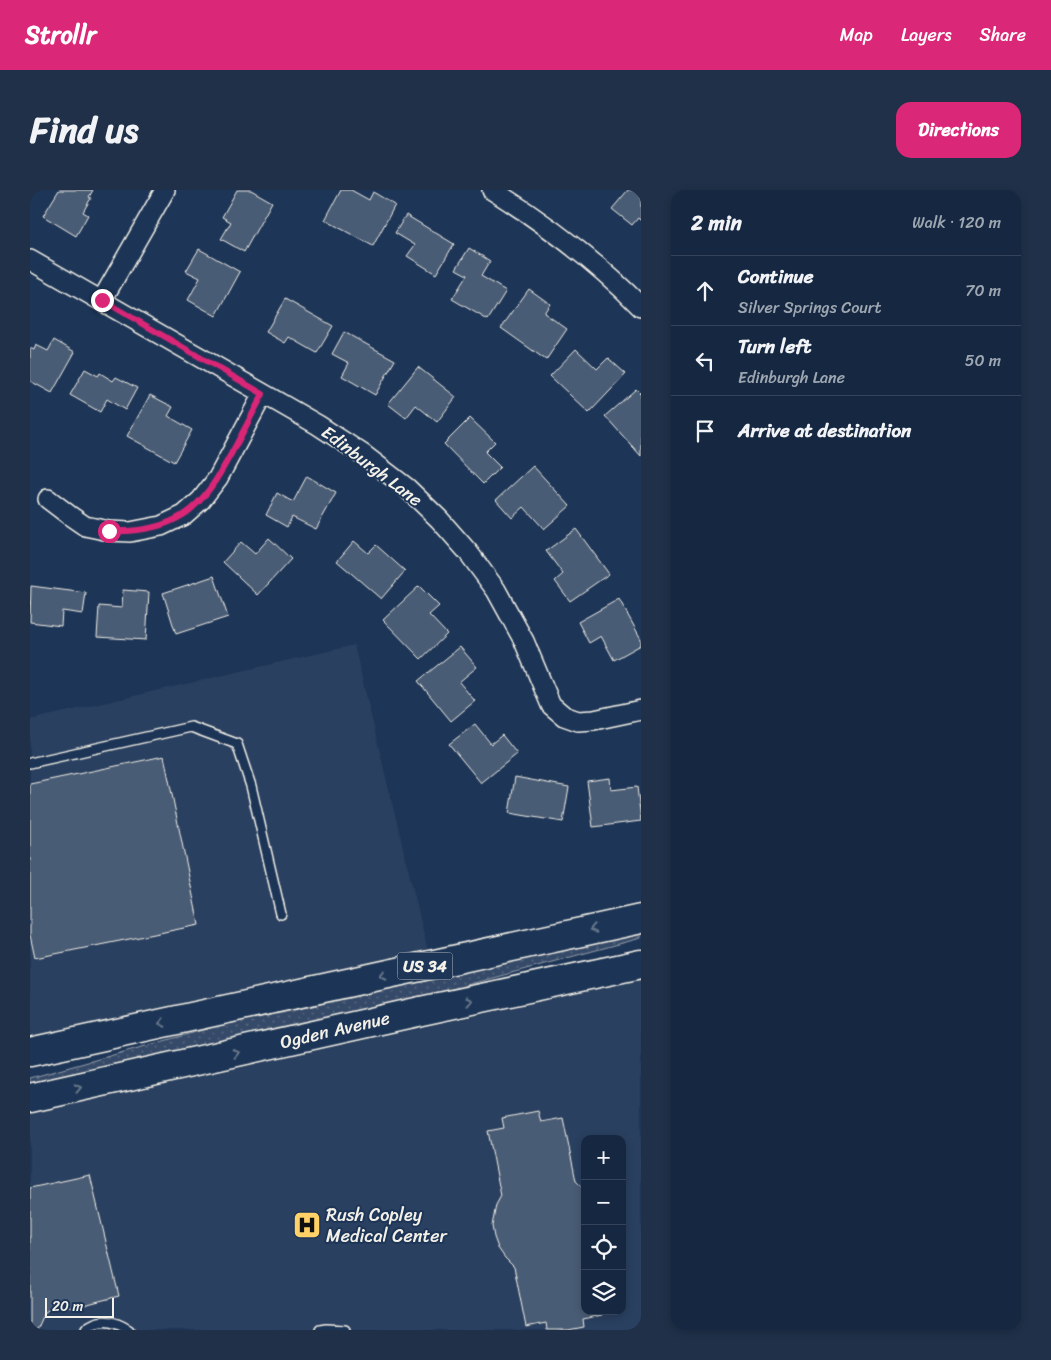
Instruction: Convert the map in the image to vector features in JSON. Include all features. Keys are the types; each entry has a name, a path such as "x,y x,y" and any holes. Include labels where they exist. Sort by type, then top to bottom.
{"main road":[{"name":"US 34","path":"30,1052 641,919"},
{"name":"Ogden Avenue","path":"30,1098 641,964"}],"street":[{"path":"102,300 165,190"},
{"path":"493,190 538,220 581,253 641,307"},
{"name":"Edinburgh Lane","path":"30,260 318,425 364,454 407,488 439,519 468,552 496,590 524,641 551,705 564,716 578,721 594,720 641,710"},
{"path":"48,499 84,526 109,531 130,532 160,526 184,515 201,500 218,478 263,394"}],"lane":[{"path":"30,762 191,727 236,744 251,786 281,914"},
{"path":"86,1328 107,1320 129,1330"},
{"path":"320,1330 345,1330"}],"shaded area":[{"path":"354,645 428,951 30,1038 30,720"},
{"path":"641,933 641,938 411,1000 30,1084 30,1078 214,1027"},
{"name":"Rush Copley Medical Center","path":"641,980 641,1330 30,1330 30,1113"}],"building":[{"path":"59,190 93,190 83,212 88,215 76,236 43,216"},
{"path":"237,190 251,190 272,202 244,252 221,239 231,222 222,217"},
{"path":"341,190 351,190 369,200 373,192 395,205 373,246 325,220"},
{"path":"628,190 641,190 641,221 638,218 632,225 612,209"},
{"path":"406,215 454,244 436,274 407,256 415,245 395,233"},
{"path":"469,248 490,261 481,276 506,291 488,320 452,299 467,275 456,269"},
{"path":"199,249 240,272 216,316 188,300 200,278 186,271"},
{"path":"529,289 550,304 544,313 567,329 546,360 501,328"},
{"path":"285,299 333,326 317,353 289,337 285,343 266,332"},
{"path":"344,332 395,360 375,395 342,376 349,363 332,354"},
{"path":"54,340 75,352 52,393 30,381 30,348 34,350 36,345 48,351"},
{"path":"576,349 597,369 608,358 626,374 589,413 550,376"},
{"path":"418,367 456,397 437,422 416,405 406,418 388,404"},
{"path":"85,369 98,376 100,373 113,381 116,377 137,388 125,410 107,399 100,412 70,395"},
{"path":"636,389 641,394 641,456 605,416"},
{"path":"150,395 173,407 168,416 192,430 174,462 127,436"},
{"path":"470,418 495,442 485,452 500,467 483,484 444,444"},
{"path":"533,466 570,506 544,529 524,507 512,518 496,500"},
{"path":"307,476 336,493 316,529 292,517 287,527 266,515 277,493 293,502"},
{"path":"576,529 609,574 570,601 555,581 563,574 546,551"},
{"path":"269,538 291,559 258,595 223,562 241,542 255,554"},
{"path":"354,541 368,553 376,545 405,571 381,599 337,561"},
{"path":"214,576 228,617 176,634 163,593"},
{"path":"31,586 86,593 83,614 62,611 61,626 30,622"},
{"path":"419,586 439,606 429,615 447,634 421,659 383,620"},
{"path":"123,590 149,592 146,640 97,637 99,606 122,608"},
{"path":"619,599 641,639 641,645 614,660 601,636 589,643 578,622"},
{"path":"460,647 477,667 459,682 475,701 451,721 418,681"},
{"path":"475,724 491,744 502,735 517,754 481,783 449,744"},
{"path":"164,756 199,925 35,958 30,935 30,784"},
{"path":"515,777 569,787 563,822 509,813"},
{"path":"610,778 611,790 637,787 641,821 593,827 587,781"},
{"path":"538,1111 541,1122 563,1118 576,1181 581,1186 581,1315 602,1315 583,1319 584,1327 568,1330 547,1330 546,1323 526,1327 514,1267 498,1248 492,1226 496,1205 501,1196 488,1131 504,1128 502,1118"},
{"path":"90,1175 119,1296 72,1308 61,1305 54,1307 45,1312 37,1330 30,1330 30,1188"}],"place":[{"name":"Rush Copley Medical Center","path":"307,1225"}],"route":[{"path":"102,300 263,394 218,478 201,500 184,515 160,526 130,532 109,531"}]}
